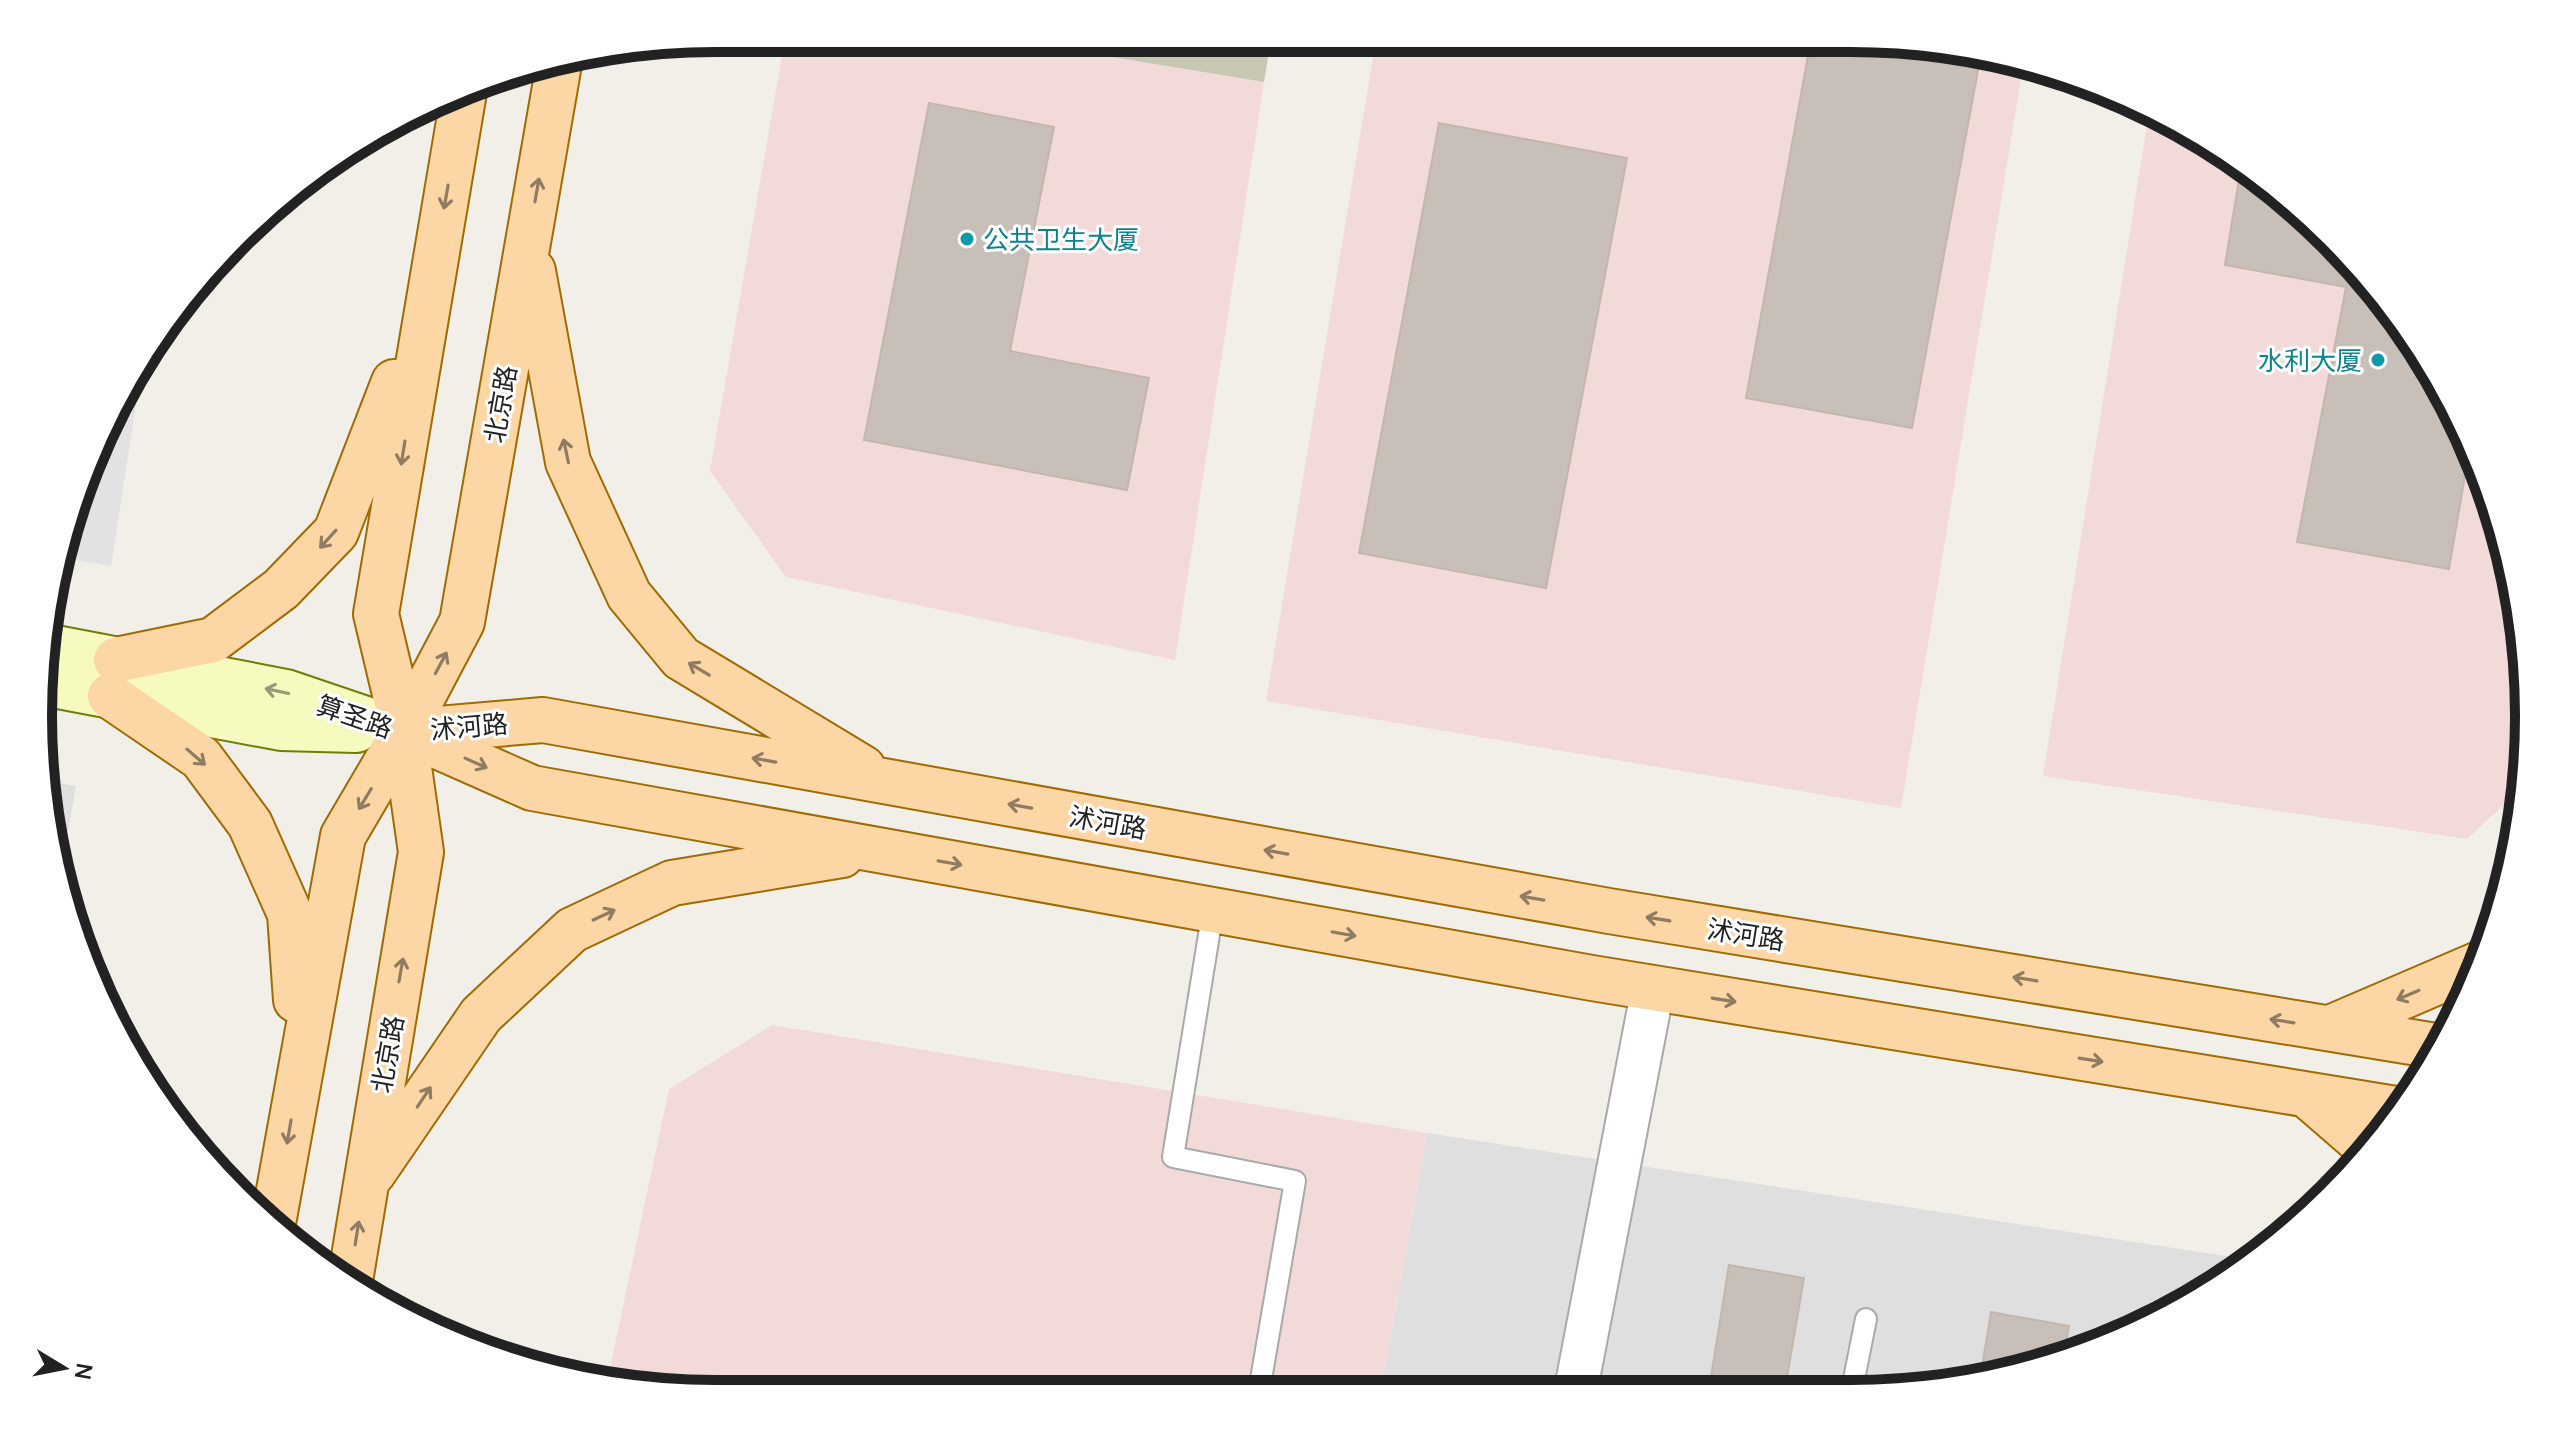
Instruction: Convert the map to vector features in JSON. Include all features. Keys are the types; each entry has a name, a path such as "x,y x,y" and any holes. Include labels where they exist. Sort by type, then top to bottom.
{"main road":[{"name":"北京路","path":"275,1212 343,836 404,732 462,622 558,72"},
{"name":"北京路","path":"352,1271 421,852 404,732 376,614 462,103"},
{"path":"528,243 568,462 629,595 681,658 885,782"},
{"path":"301,1066 290,914 250,824 201,758 113,678 213,640 281,589 336,532 376,435 436,258"},
{"name":"算圣路","path":"56,649 113,678 281,728 404,732"},
{"name":"算圣路","path":"53,683 113,678"},
{"name":"沭河路","path":"404,732 543,720 1624,914 2428,1045"},
{"name":"沭河路","path":"404,732 532,788 1653,988 2387,1108"},
{"path":"365,1185 481,1015 572,930 672,883 873,849"},
{"path":"2330,1028 2464,971"},
{"path":"2307,1095 2360,1141"}],"street":[{"path":"1578,1380 1653,988"}],"lane":[{"path":"1213,910 1173,1157 1295,1181 1261,1380"},
{"path":"1854,1380 1866,1319"}],"shaded area":[{"path":"783,52 1082,52 1264,82 1175,660 786,577 710,471"},
{"path":"1082,52 1269,52 1264,82"},
{"path":"1374,52 1894,53 1981,65 2022,75 1901,808 1266,701"},
{"path":"2148,121 2220,164 2255,189 2321,246 2378,312 2403,347 2447,422 2480,503 2502,586 2514,673 2514,759 2509,800 2467,839 2043,776"},
{"path":"138,389 111,566 71,559 87,503 103,462"},
{"path":"56,783 76,786 65,847"},
{"path":"772,1025 1427,1133 1383,1380 716,1380 673,1379 609,1371 669,1089"},
{"path":"1427,1133 2235,1257 2145,1312 2105,1329 2023,1357 1938,1374 1851,1380 1383,1380"}],"building":[{"path":"1809,52 1894,53 1979,65 1912,428 1746,398"},
{"name":"公共卫生大厦","path":"929,103 1054,127 1010,351 1149,378 1127,490 864,440"},
{"path":"1439,123 1627,158 1546,588 1359,553"},
{"name":"水利大厦","path":"2239,178 2321,246 2378,312 2426,384 2447,422 2466,468 2449,569 2297,542 2346,287 2225,265"},
{"path":"1729,1265 1804,1278 1787,1380 1710,1380"},
{"path":"1991,1312 2069,1326 2066,1344 1982,1367"}],"place":[{"name":"公共卫生大厦","path":"967,239"},
{"name":"水利大厦","path":"2378,360"}]}
